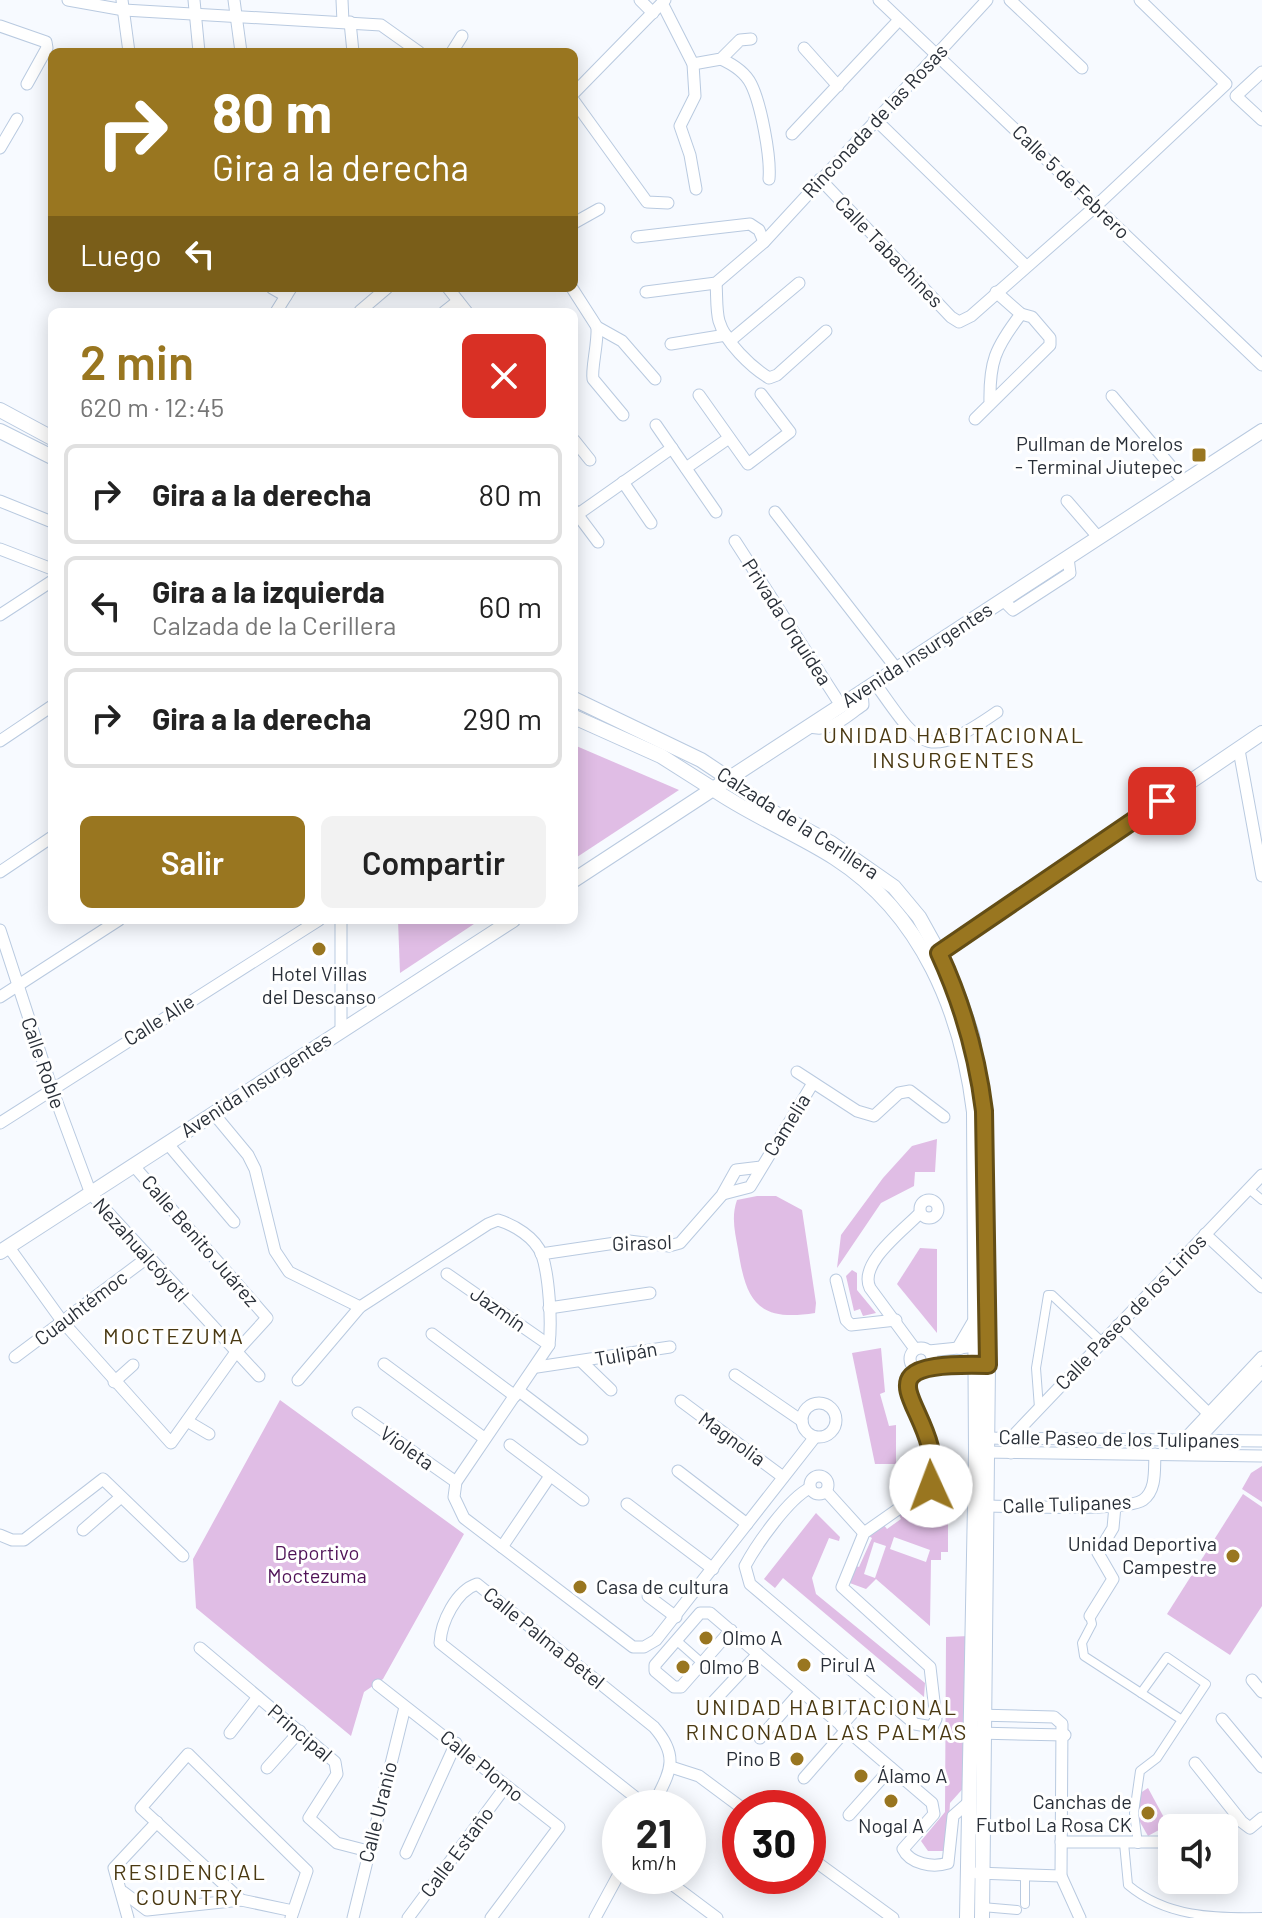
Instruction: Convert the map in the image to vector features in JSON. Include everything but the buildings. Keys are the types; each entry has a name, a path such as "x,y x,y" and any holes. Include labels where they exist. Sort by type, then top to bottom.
{"main road":[{"path":"0,410 48,435"},
{"path":"0,431 48,455"},
{"name":"Avenida Insurgentes","path":"578,877 1262,431"},
{"name":"Calzada de la Cerillera","path":"578,701 701,760 769,810 831,843 881,877 919,917 933,956 972,1035 984,1111 974,1346"},
{"name":"Calzada de la Cerillera","path":"578,719 661,756 744,811 838,860 885,898 933,956"},
{"path":"933,956 1262,733"},
{"name":"Avenida Insurgentes","path":"4,1249 507,924"},
{"name":"Calzada de la Cerillera","path":"954,999 970,1073 974,1112 974,1346 981,1365 982,1445"},
{"path":"978,1715 988,1506 982,1445"},
{"path":"967,1918 976,1873 982,1445"},
{"path":"978,1733 970,1801 982,1912"}],"street":[{"path":"68,0 197,15 381,25 413,48"},
{"path":"194,0 199,48"},
{"path":"234,0 239,17 241,48"},
{"path":"342,0 352,48"},
{"path":"640,0 653,13"},
{"name":"Calle 5 de Febrero","path":"879,0 1262,365"},
{"name":"Rinconada de las Rosas","path":"716,283 764,242 987,0"},
{"path":"1010,0 1082,68"},
{"path":"975,419 1050,345 1050,338 1039,323 1021,314 996,292 1096,206 1226,84 1140,0"},
{"path":"578,89 664,2 693,64 695,96 680,126 690,155 696,189"},
{"path":"123,5 128,48"},
{"path":"792,134 899,20"},
{"path":"0,26 46,42 47,48 27,84"},
{"path":"454,48 462,36"},
{"path":"693,64 721,59 740,40 751,39"},
{"path":"804,48 838,86"},
{"path":"721,59 733,65 751,83 770,164 769,179"},
{"path":"1262,72 1236,96 1262,120"},
{"path":"578,107 647,202 668,203"},
{"path":"0,148 17,119"},
{"path":"875,119 1026,266"},
{"name":"Calle Tabachines","path":"820,179 959,322 996,292"},
{"path":"578,221 599,209"},
{"path":"637,237 750,224 759,230 764,242"},
{"path":"646,292 716,283 719,320 728,338 758,372 769,378 777,375 826,331"},
{"path":"671,344 728,338 799,283"},
{"path":"367,292 373,300"},
{"path":"364,308 382,292"},
{"path":"451,292 464,308"},
{"path":"575,292 597,327 599,349 591,373 593,379 623,415"},
{"path":"449,308 458,301"},
{"path":"990,404 990,367 998,344 1021,314"},
{"path":"597,327 622,341 655,379"},
{"path":"989,383 1007,388"},
{"path":"699,395 748,464 790,432 761,394"},
{"path":"1112,396 1184,482"},
{"path":"656,425 716,512"},
{"path":"686,468 729,438"},
{"path":"578,445 590,460"},
{"path":"578,511 672,448"},
{"path":"623,482 651,523"},
{"path":"0,501 48,520"},
{"path":"1067,501 1098,537"},
{"path":"775,512 896,668"},
{"path":"578,517 598,542"},
{"name":"Privada Orquídea","path":"735,541 840,704"},
{"path":"0,549 48,567"},
{"path":"0,615 48,584"},
{"path":"875,683 908,730 921,741 941,744 951,741 997,712"},
{"path":"808,726 819,730 831,727 863,705 862,691"},
{"path":"0,741 48,709"},
{"path":"1239,750 1262,876"},
{"path":"0,872 48,840"},
{"path":"0,997 113,924"},
{"name":"Calle Alie","path":"0,1123 313,924"},
{"path":"341,924 341,1030"},
{"name":"Calle Roble","path":"0,930 52,1089 91,1194"},
{"name":"Camelia","path":"797,1072 857,1111 874,1116 899,1093 910,1091 944,1117"},
{"name":"Camelia","path":"755,1172 813,1083"},
{"path":"214,1114 248,1155 255,1169 275,1251 281,1263 289,1272 360,1307"},
{"path":"167,1143 234,1222"},
{"name":"Calle Benito Juárez","path":"133,1165 267,1318 236,1352"},
{"path":"739,1168 755,1172 747,1189 734,1184 739,1168"},
{"name":"Calle Paseo de los Lirios","path":"1011,1438 1262,1175"},
{"name":"Girasol","path":"541,1254 629,1241 669,1246 680,1243 734,1184"},
{"path":"1249,1189 1262,1200"},
{"name":"Nezahualcóyotl","path":"91,1194 259,1376"},
{"path":"920,1213 871,1265 866,1277 870,1288 915,1349 929,1351 974,1346"},
{"path":"298,1380 360,1307 498,1220 523,1232 541,1254 549,1308 549,1345 537,1367 484,1438 456,1482 457,1509 633,1647 644,1647 656,1640 815,1437 831,1433 836,1422 833,1411 824,1404 814,1404 805,1411 802,1421"},
{"path":"1205,1234 1262,1287"},
{"path":"4,1249 114,1382 171,1443 236,1352"},
{"name":"Cuauhtémoc","path":"15,1357 147,1258"},
{"name":"Jazmín","path":"447,1274 549,1345"},
{"path":"836,1280 846,1320 851,1325 896,1320"},
{"path":"549,1308 650,1293"},
{"path":"1039,1408 1036,1368 1048,1295 1102,1342"},
{"path":"1118,1325 1208,1413"},
{"path":"432,1334 582,1439"},
{"name":"Tulipán","path":"537,1367 670,1347"},
{"path":"915,1349 910,1361 917,1369"},
{"path":"929,1351 931,1365"},
{"path":"1172,1454 1262,1357"},
{"name":"Tulipán","path":"582,1362 611,1390"},
{"path":"384,1364 484,1438"},
{"path":"114,1382 133,1365"},
{"path":"864,1533 826,1491 817,1494 810,1488 799,1495 752,1554 745,1566 746,1576 750,1584 915,1724 927,1729 936,1719 930,1667 843,1591 843,1582 864,1533 931,1486 933,1475 929,1439 907,1392 908,1380 917,1369 931,1365 981,1365"},
{"path":"1185,1455 1262,1372"},
{"path":"735,1375 802,1421 806,1431 815,1437"},
{"name":"Magnolia","path":"681,1401 783,1477"},
{"name":"Violeta","path":"358,1413 456,1482"},
{"path":"187,1421 209,1434"},
{"path":"1011,1438 1011,1453"},
{"name":"Calle Paseo de los Tulipanes","path":"982,1445 1011,1438 1262,1441"},
{"path":"510,1445 583,1500"},
{"name":"Calle Paseo de los Tulipanes","path":"982,1445 1011,1453 1262,1456"},
{"name":"Calle Tulipanes","path":"988,1506 1115,1506 1141,1502 1152,1489 1155,1454"},
{"path":"678,1471 747,1524"},
{"path":"502,1547 550,1476"},
{"path":"0,1535 12,1540 24,1540 103,1479 183,1556"},
{"path":"83,1530 121,1497"},
{"path":"627,1504 713,1569"},
{"path":"1115,1506 1113,1528 1098,1553 1113,1579 1090,1616 1092,1624 1082,1643 1084,1656 1182,1720"},
{"name":"Calle Palma Betel","path":"627,1790 440,1643 459,1594 477,1584 643,1717 667,1741 671,1767"},
{"path":"648,1596 676,1617"},
{"path":"731,1630 677,1688 657,1673 655,1665 705,1610 731,1630 934,1807 934,1814 903,1849 907,1856 922,1864 948,1863 953,1816 970,1801"},
{"path":"676,1640 702,1663"},
{"name":"Principal","path":"200,1648 332,1758 338,1771 309,1818 337,1843 368,1851"},
{"path":"713,1702 758,1654"},
{"path":"1138,1844 1134,1813 1140,1771 1157,1758 1206,1684 1167,1657 1141,1693"},
{"path":"1252,1680 1262,1692"},
{"name":"Calle Plomo","path":"378,1685 456,1743 559,1827 491,1918"},
{"path":"760,1738 801,1691"},
{"path":"230,1733 258,1697"},
{"path":"804,1778 860,1705"},
{"name":"Calle Uranio","path":"353,1918 405,1707"},
{"path":"978,1715 1054,1717 1062,1724 1065,1735 1061,1876 1080,1918"},
{"path":"1222,1719 1262,1767"},
{"path":"267,1768 300,1731"},
{"path":"978,1733 1065,1735"},
{"path":"406,1853 456,1743"},
{"path":"123,1892 146,1914 241,1900 292,1914 307,1871 188,1754 141,1808 241,1900"},
{"path":"1195,1763 1242,1822 1250,1828 1262,1818"},
{"path":"659,1790 671,1767 699,1776 722,1793"},
{"path":"849,1815 891,1768"},
{"name":"Calle Estaño","path":"408,1918 506,1786"},
{"path":"128,1918 114,1868 157,1822"},
{"path":"1061,1842 1158,1843"},
{"path":"1124,1843 1128,1885 1156,1904 1181,1913 1262,1917"},
{"path":"826,1869 893,1918"},
{"path":"976,1873 1061,1876"},
{"path":"982,1912 1021,1907 1025,1875"},
{"path":"595,1918 608,1894"},
{"path":"685,1894 717,1918"}],"green space":[{"path":"578,747 679,790 578,856"},
{"path":"398,924 474,924 400,973"},
{"path":"937,1139 935,1172 915,1172 914,1186 881,1203 837,1268 841,1235 883,1178 912,1146"},
{"path":"776,1196 802,1210 815,1313 795,1315 767,1310 758,1304 745,1282 734,1212 737,1200"},
{"path":"920,1248 937,1249 937,1333 897,1284"},
{"path":"852,1270 857,1273 857,1290 876,1313 863,1316 860,1309 854,1311 846,1276"},
{"path":"881,1348 885,1392 880,1394 889,1426 896,1425 896,1464 875,1464 852,1353"},
{"name":"Deportivo Moctezuma","path":"280,1400 464,1534 383,1679 364,1692 351,1736 196,1608 193,1559"},
{"path":"1262,1466 1262,1502 1242,1489 1251,1473"},
{"path":"942,1478 942,1489 948,1489 948,1552 941,1552 941,1560 931,1560 930,1626 876,1579 866,1589 847,1582 854,1565 859,1567 872,1538 867,1535 883,1524 887,1529 901,1519 898,1513","holes":["894,1537 930,1550 926,1562 890,1549","874,1542 886,1546 875,1578 864,1574"]},
{"name":"Unidad Deportiva Campestre","path":"1243,1494 1262,1507 1262,1606 1230,1655 1167,1614"},
{"path":"816,1513 840,1537 839,1541 829,1538 812,1578 816,1594 925,1683 924,1697 783,1578 775,1588 764,1579"},
{"path":"969,1636 967,1784 950,1803 947,1851 928,1851 921,1841 945,1812 946,1637"},
{"name":"Canchas de Futbol La Rosa CK","path":"1148,1788 1162,1814 1158,1814 1158,1830 1148,1836 1128,1801"}],"place":[{"name":"Pullman de Morelos - Terminal Jiutepec","path":"1199,455"},
{"name":"Hotel Villas del Descanso","path":"319,949"},
{"name":"Unidad Deportiva Campestre","path":"1233,1556"},
{"name":"Casa de cultura","path":"580,1587"},
{"name":"Olmo A","path":"706,1638"},
{"name":"Pirul A","path":"804,1665"},
{"name":"Olmo B","path":"683,1667"},
{"name":"Pino B","path":"797,1759"},
{"name":"Álamo A","path":"861,1776"},
{"name":"Nogal A","path":"891,1801"},
{"name":"Canchas de Futbol La Rosa CK","path":"1148,1813"}],"district":[{"name":"UNIDAD HABITACIONAL INSURGENTES","path":"954,748"},
{"name":"MOCTEZUMA","path":"174,1336"},
{"name":"UNIDAD HABITACIONAL RINCONADA LAS PALMAS","path":"827,1720"},
{"name":"RESIDENCIAL COUNTRY","path":"190,1884"}],"route":[{"path":"931,1486 933,1475 929,1439 907,1392 908,1380 917,1369 931,1365 988,1365 984,1111 980,1073 972,1035 939,953 1162,801"}]}
